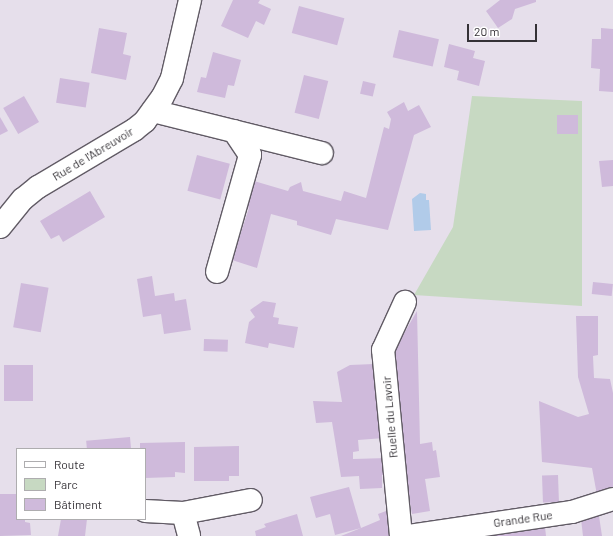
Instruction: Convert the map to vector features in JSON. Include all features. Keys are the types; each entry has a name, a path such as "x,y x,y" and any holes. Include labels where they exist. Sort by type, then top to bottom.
{"street":[{"name":"Rue de l'Abreuvoir","path":"0,227 23,199 38,188 134,130 153,111 172,78 188,1"},
{"path":"153,111 322,153"},
{"path":"217,272 250,155 234,131"},
{"name":"Ruelle du Lavoir","path":"401,536 383,350 405,302"},
{"name":"Grande Rue","path":"408,536 572,512 613,499"},
{"path":"146,511 183,513 204,511 251,500"},
{"path":"183,513 188,536"}],"green space":[{"path":"472,96 582,101 582,306 414,295 453,227"}],"water":[{"path":"420,193 426,194 426,200 429,200 431,230 414,231 412,199"}],"building":[{"path":"233,0 260,0 258,3 271,9 264,25 256,21 248,38 221,26"},
{"path":"500,0 536,0 536,2 515,9 512,19 498,28 486,11"},
{"path":"299,6 344,18 337,45 292,33"},
{"path":"99,28 127,33 123,54 131,56 126,80 91,73"},
{"path":"601,28 613,29 613,92 599,91 600,69 591,68 592,39 601,39"},
{"path":"399,30 439,39 433,67 393,57"},
{"path":"449,44 475,51 473,58 485,61 479,86 457,80 459,71 444,67"},
{"path":"213,52 241,60 234,86 228,85 225,98 197,92 201,77 206,78"},
{"path":"304,75 328,81 319,119 295,113"},
{"path":"60,78 90,83 86,107 56,103"},
{"path":"363,81 376,84 373,97 360,94"},
{"path":"24,96 39,122 18,134 3,108"},
{"path":"404,102 408,111 419,105 431,127 414,135 388,230 336,219 331,235 297,225 297,221 271,214 257,268 232,260 249,208 247,207 254,181 288,191 290,187 301,182 303,191 341,201 344,191 366,198 384,127 389,129 391,119 387,112"},
{"path":"557,115 578,115 578,134 557,134"},
{"path":"0,117 8,131 0,135"},
{"path":"197,155 230,164 220,200 187,191"},
{"path":"613,160 613,186 602,187 599,161"},
{"path":"90,191 105,217 63,242 59,235 51,239 40,221"},
{"path":"152,276 155,296 174,293 175,301 186,299 191,330 164,334 161,314 143,317 137,279"},
{"path":"593,282 613,284 612,296 592,294"},
{"path":"21,283 49,288 41,332 13,327"},
{"path":"263,301 276,303 273,317 279,318 278,324 298,327 294,348 269,343 268,348 245,343 249,322 255,317 250,310"},
{"path":"417,311 420,444 432,442 433,451 436,450 440,477 425,479 430,511 412,514 408,492 402,493 395,349"},
{"path":"576,316 598,316 598,355 593,356 594,378 610,379 613,393 613,491 597,495 592,468 542,462 539,401 578,417 589,414 578,377"},
{"path":"204,339 228,340 228,352 204,351"},
{"path":"374,364 384,438 358,440 359,451 353,452 353,459 387,458 387,475 382,475 382,488 360,489 359,476 341,477 332,422 316,423 313,401 342,402 337,372 350,365"},
{"path":"4,365 33,365 33,401 4,401"},
{"path":"130,437 131,448 87,448 86,441"},
{"path":"185,442 185,473 175,472 175,477 146,478 146,448 140,448 140,443"},
{"path":"239,446 239,476 229,476 229,481 194,481 194,447"},
{"path":"558,475 559,502 543,503 542,476"},
{"path":"349,487 361,528 335,535 330,514 316,518 310,497"},
{"path":"0,494 16,494 16,520 25,520 25,522 30,523 31,535 0,536"},
{"path":"386,511 391,515 394,536 341,536 380,520 378,514"},
{"path":"297,514 303,536 256,536 255,531 266,527 264,524"},
{"path":"599,516 602,536 583,536 581,519"},
{"path":"61,520 87,520 85,536 58,536"},
{"path":"542,524 545,527 546,536 472,536"}]}
